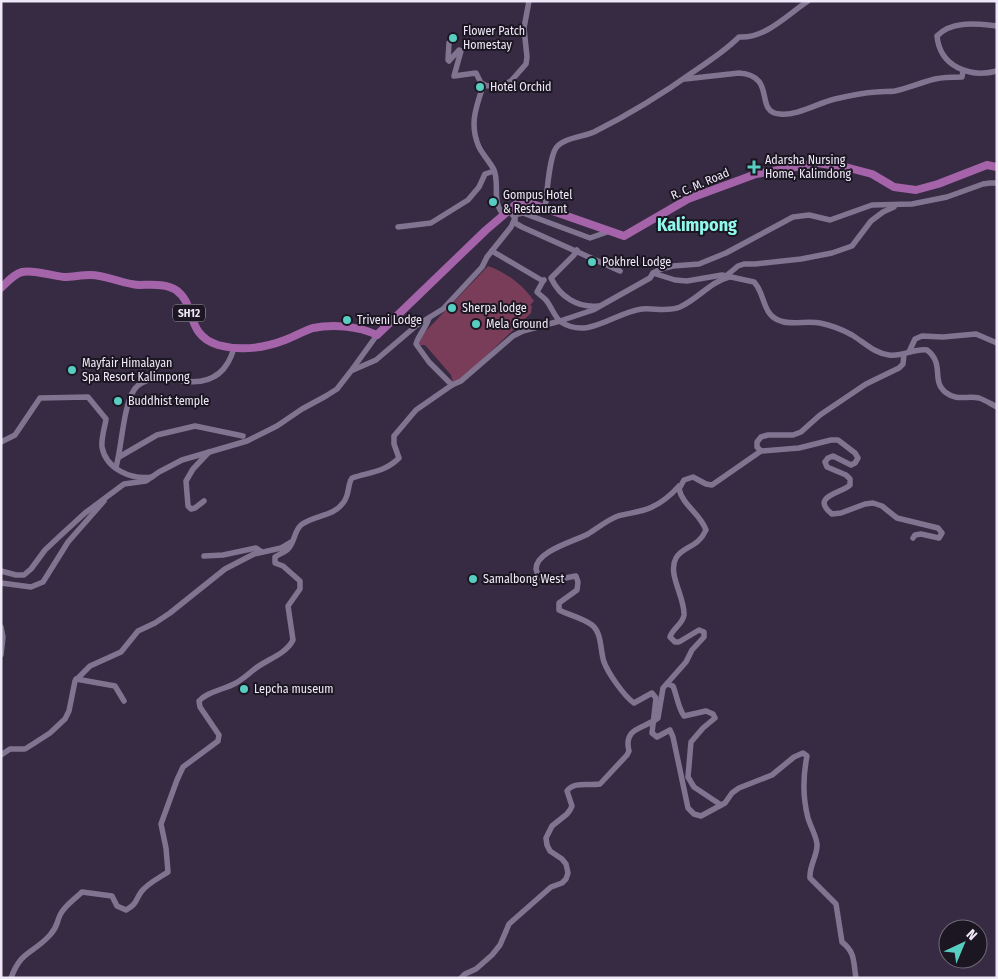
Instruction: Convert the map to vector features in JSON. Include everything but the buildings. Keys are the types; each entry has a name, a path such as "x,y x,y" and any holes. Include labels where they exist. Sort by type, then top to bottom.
{"main road":[{"name":"R. C. M. Road","path":"377,335 510,214 521,200 624,236 688,199 756,174 818,163 872,174 894,187 916,190 938,184 987,165 997,166"},
{"name":"SH12","path":"1,288 15,276 26,272 64,277 102,276 130,284 169,287 181,295 195,328 200,335 208,341 234,348 268,345 321,327 360,328 377,335"}],"street":[{"path":"449,43 449,61 459,50 461,51 454,76 476,73 481,83 485,85 504,85 511,81 526,64 524,28 529,1"},
{"path":"545,208 555,148 563,141 591,133 629,115 685,79 729,47 738,37 749,38 761,33 808,1"},
{"path":"997,26 963,24 942,31 937,36 938,43 947,61 956,69 986,73 997,71"},
{"path":"685,79 739,73 754,77 761,82 766,105 773,112 780,114 794,112 848,96 895,91 938,78 962,77 963,71"},
{"path":"485,85 478,100 473,120 479,146 494,171 498,208 510,214 523,213 590,238 610,231"},
{"path":"398,226 431,223 468,200 480,187 485,174 494,171"},
{"path":"11,978 18,961 51,935 57,927 60,913 82,892 112,896 117,906 126,910 134,906 142,891 168,872 161,824 177,780 183,767 218,741 219,735 200,707 199,701 204,696 246,677 256,668 281,653 293,640 288,606 300,589 300,581 283,566 275,563 275,557 288,550 300,526 342,505 349,494 349,482 352,478 375,473 392,465 399,458 394,444 394,436 416,410 452,385 461,381 513,336 523,330 560,321 593,310 650,278 653,273 661,268 699,264 726,253 793,218 809,215 830,220 872,206 899,205 948,197 983,184 997,183"},
{"path":"577,250 551,276 543,281 537,292 546,300 560,321 575,327 594,327 641,309 658,311 678,308 694,300 716,282 729,276 738,266 744,264 801,259 832,253 852,246 872,221 888,209 899,205"},
{"path":"510,214 515,223 522,227 577,250 620,271"},
{"path":"351,371 376,360 417,325 443,309 464,288 511,226 510,214"},
{"path":"492,251 543,281"},
{"path":"653,273 686,281 713,275 729,276 754,282 758,286 764,306 769,314 778,321 819,323 853,336 870,348 892,356 921,349 927,350 936,359 940,385 944,391 961,399 978,398 997,407"},
{"path":"551,276 550,278 555,286 575,303 587,307 603,305"},
{"path":"429,318 416,344 428,362 452,385"},
{"path":"761,451 757,447 757,442 762,438 768,435 793,435 801,432 820,416 866,384 899,368 903,364 915,339 922,336 943,337 976,334 997,343"},
{"path":"1,571 24,575 50,545 85,513 124,484 146,481 182,460 247,441 278,426 337,388 377,335"},
{"path":"116,467 130,397 135,388 140,383 162,376 192,382 211,378 226,368 234,348"},
{"path":"1,442 15,435 40,398 88,397 106,419 102,446 107,461 124,474 135,477 154,476"},
{"path":"118,457 157,435 195,426 243,436"},
{"path":"856,978 853,955 849,947 842,942 836,904 810,878 810,869 817,848 816,836 808,820 805,802 804,767 807,756 803,753 794,757 772,775 740,788 721,806 702,816 694,814 688,808 674,737 670,730 657,737 652,733 656,698 652,693 634,702 628,698 620,686 611,678 600,648 598,632 592,625 559,610 559,603 577,590 578,582 576,576 552,581 542,579 537,573 536,567 539,561 561,545 589,533 617,517 649,509 666,499 684,480 693,477 712,485 761,451 794,449 831,440 838,440 855,453 858,458 851,465 833,456 825,462 827,467 846,475 850,479 850,484 846,489 833,492 827,497 826,509 832,514 841,513 865,504 874,503 882,506 897,518 938,528 942,532 939,538 921,534 915,535 913,538"},
{"path":"204,501 195,508 191,509 188,506 186,481 193,469 209,452"},
{"path":"461,978 476,969 492,955 500,945 509,924 551,887 562,884 566,879 568,873 566,864 550,851 547,845 548,832 572,806 567,791 575,784 600,784 606,779 627,755 629,751 627,742 629,736 637,728 654,720 659,714 663,688 686,662 692,650 704,636 704,632 699,630 679,642 675,642 670,637 684,616 674,573 676,559 680,554 701,540 706,530 701,520 680,496 680,485"},
{"path":"1,583 31,587 43,582 68,542 112,492"},
{"path":"1,755 10,749 25,748 34,744 65,719 69,711 76,678 90,666 121,652 138,631 170,613 220,572 262,552 281,548 292,540"},
{"path":"204,556 223,555 256,548 262,552"},
{"path":"1,627 3,637 1,655"},
{"path":"76,678 115,686 124,701"},
{"path":"667,684 673,686 680,710 684,716 706,711 713,714 715,718 691,742 688,777 694,787 721,806"}],"shaded area":[{"name":"Mela Ground","path":"488,266 502,272 524,289 534,301 530,305 532,306 531,313 460,381 453,383 451,375 426,346 419,345 422,335"}],"place":[{"name":"Flower Patch Homestay","path":"453,38"},
{"name":"Hotel Orchid","path":"480,87"},
{"name":"Adarsha Nursing Home, Kalimdong","path":"754,167"},
{"name":"Gompus Hotel & Restaurant","path":"493,202"},
{"name":"Pokhrel Lodge","path":"592,262"},
{"name":"Sherpa lodge","path":"452,308"},
{"name":"Triveni Lodge","path":"347,320"},
{"name":"Mela Ground","path":"476,324"},
{"name":"Mayfair Himalayan Spa Resort Kalimpong","path":"72,370"},
{"name":"Buddhist temple","path":"118,401"},
{"name":"Samalbong West","path":"473,579"},
{"name":"Lepcha museum","path":"244,689"}],"district":[{"name":"Kalimpong","path":"697,225"}]}
